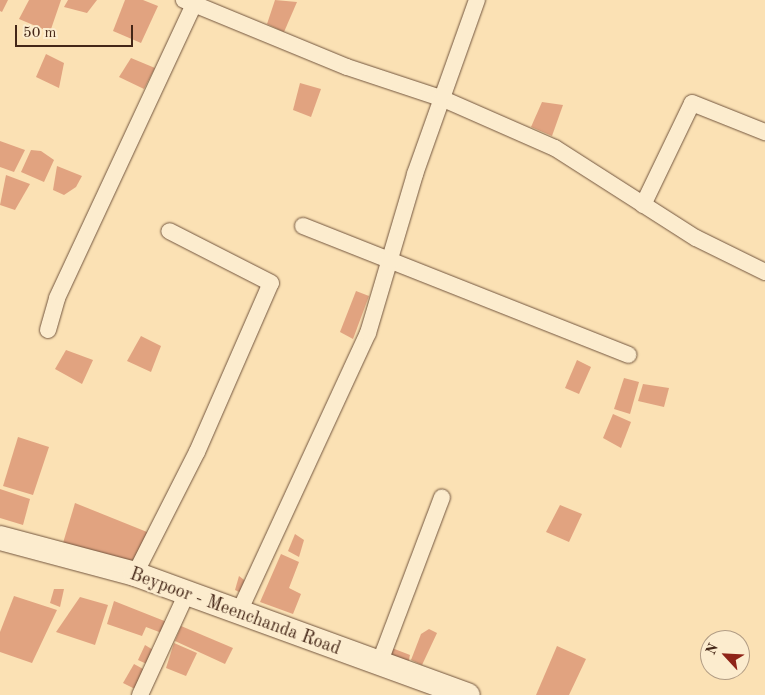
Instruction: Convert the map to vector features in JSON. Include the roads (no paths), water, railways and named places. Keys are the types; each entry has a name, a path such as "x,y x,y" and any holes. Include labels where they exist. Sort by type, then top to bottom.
{"main road":[{"name":"Beypoor - Meenchanda Road","path":"0,538 135,574 378,664 468,695"}],"street":[{"path":"240,612 368,333 441,98 477,0"},
{"path":"48,330 57,298 191,1 347,67 441,98 554,148 696,238 765,272"},
{"path":"643,205 692,103 765,132"},
{"path":"303,226 628,355"},
{"path":"135,574 197,452 271,284 169,231"},
{"path":"378,664 442,497"},
{"path":"140,695 187,593"}]}
